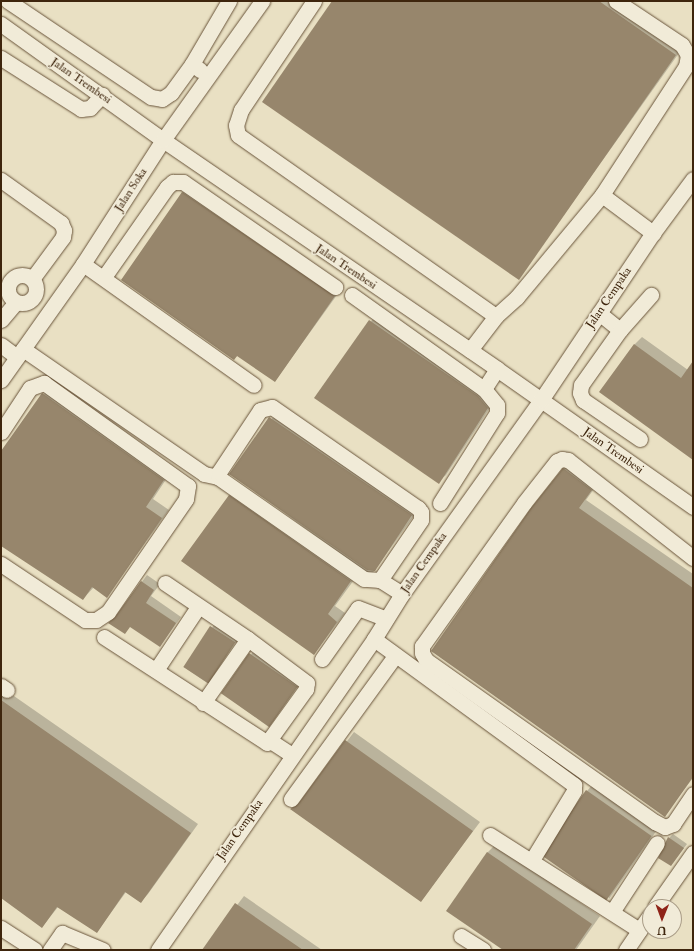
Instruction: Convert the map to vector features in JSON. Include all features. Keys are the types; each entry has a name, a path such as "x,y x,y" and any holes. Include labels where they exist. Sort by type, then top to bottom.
{"street":[{"path":"8,1 151,97 162,99 171,93 192,64 229,1"},
{"name":"Jalan Soka","path":"1,380 83,264 162,140 262,1"},
{"path":"314,1 241,110 236,126 238,134 496,316"},
{"path":"470,350 496,316 517,297 602,195 688,61 687,50 682,45 616,1"},
{"name":"Jalan Trembesi","path":"1,24 102,95 162,140 470,350 693,507"},
{"path":"1,58 81,109 90,108 102,95"},
{"path":"192,64 210,75"},
{"name":"Jalan Cempaka","path":"158,950 374,639 402,594 541,400 653,233 693,179"},
{"path":"1,180 61,224 64,230 63,237 32,279"},
{"path":"104,277 167,187 173,182 183,182 336,287"},
{"path":"602,195 653,233"},
{"path":"83,264 104,277 254,384"},
{"path":"22,275 32,279 36,289 31,299 21,303 16,302 8,294 9,283 17,276 22,275"},
{"path":"352,295 484,389 498,405 497,413 440,503"},
{"path":"640,440 583,400 580,393 581,385 620,330 651,295"},
{"path":"1,320 16,302"},
{"path":"599,313 620,330"},
{"path":"1,345 20,353 204,474 218,477 364,579 380,580 402,594"},
{"path":"484,389 497,369"},
{"path":"1,432 30,388 44,383 188,486 186,499 108,612 96,620 85,620 1,564"},
{"path":"218,477 219,472 260,410 272,407 421,512 421,520 380,580"},
{"path":"472,454 492,468"},
{"path":"693,558 568,460 562,459 557,461 524,503 422,646 422,653 426,660 654,822 665,827 673,824 693,794"},
{"path":"104,637 156,670 264,743 269,740 306,689 307,683 248,639 198,607 165,583"},
{"path":"156,670 198,607"},
{"path":"322,659 358,608 386,619"},
{"path":"203,702 248,639"},
{"path":"374,639 395,656 574,785 574,791 532,860"},
{"path":"291,799 395,656"},
{"path":"310,730 330,745"},
{"path":"269,740 292,755"},
{"path":"490,835 532,860 639,930"},
{"path":"612,912 657,843"},
{"path":"661,899 693,853"},
{"path":"626,950 642,926"},
{"path":"1,928 35,950"},
{"path":"50,950 62,933 103,950"},
{"path":"461,936 483,950"}],"building":[{"path":"332,1 599,1 676,55 519,280 262,102"},
{"path":"182,192 335,296 275,382 237,356 234,360 121,280"},
{"path":"369,320 478,396 488,408 439,484 314,398"},
{"path":"634,344 681,378 693,361 693,460 599,392"},
{"path":"42,393 164,480 146,507 162,518 107,598 92,587 83,600 1,546 1,451"},
{"path":"269,417 412,515 375,571 367,570 229,474"},
{"path":"563,468 592,490 579,508 693,588 693,777 665,817 431,651 531,508"},
{"path":"229,495 351,581 328,614 337,622 314,655 181,561"},
{"path":"141,581 154,590 146,603 176,623 160,647 130,627 125,634 108,623 115,617"},
{"path":"210,626 235,642 208,683 183,667"},
{"path":"249,653 297,687 269,727 221,693"},
{"path":"1,700 191,833 141,903 125,892 97,933 57,907 42,928 1,898"},
{"path":"345,740 473,831 421,902 290,809 298,804"},
{"path":"586,790 652,836 606,901 541,855"},
{"path":"668,837 684,848 671,866 658,858"},
{"path":"487,852 592,924 574,950 503,950 446,911"},
{"path":"235,903 303,950 202,950"}]}
